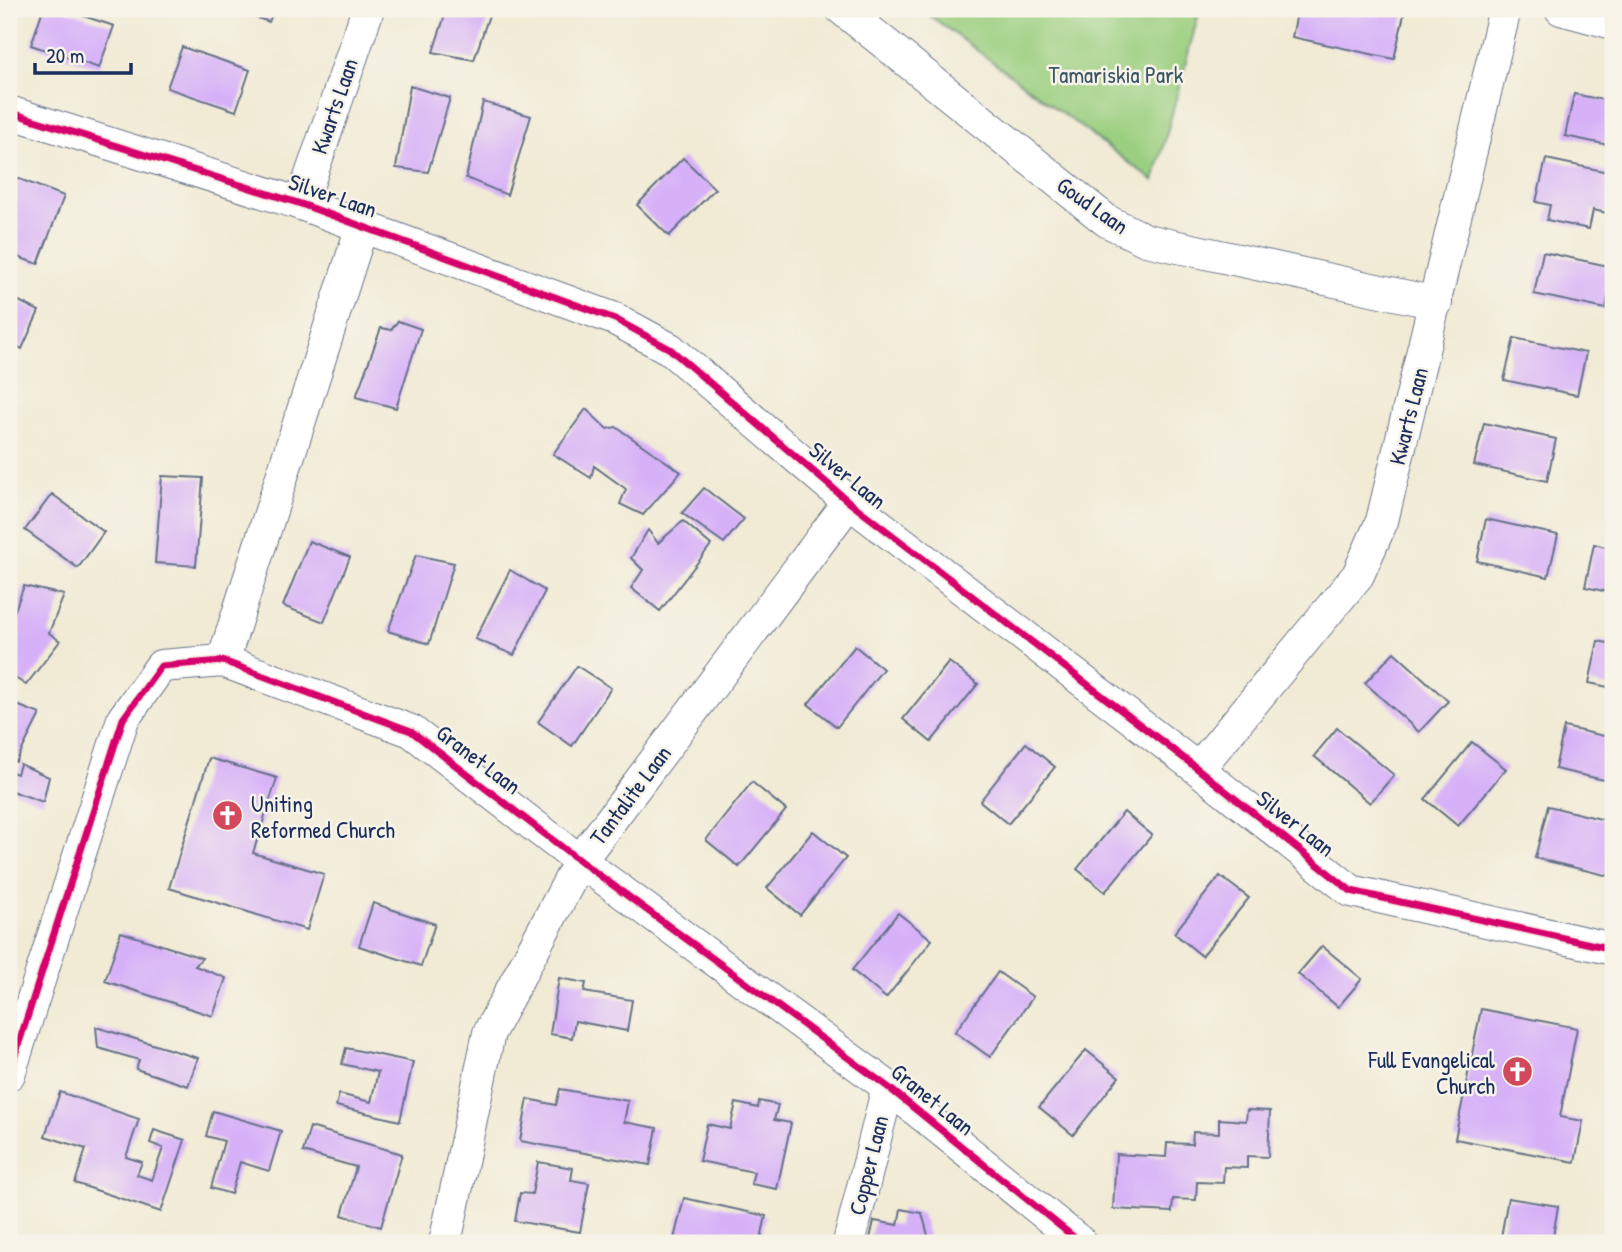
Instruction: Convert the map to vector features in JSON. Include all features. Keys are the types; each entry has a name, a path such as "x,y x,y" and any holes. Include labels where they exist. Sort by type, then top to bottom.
{"street":[{"name":"Kwarts Laan","path":"301,204 368,9"},
{"name":"Goud Laan","path":"842,9 1107,221 1146,240 1436,303"},
{"name":"Kwarts Laan","path":"1198,769 1358,575 1382,521 1505,9"},
{"path":"1561,9 1613,23"},
{"name":"Silver Laan","path":"9,112 301,204 615,318 670,349 849,502 1198,769 1351,891 1613,949"},
{"path":"223,661 362,226"},
{"name":"Tantalite Laan","path":"444,1243 489,1033 580,861 849,502"},
{"name":"Granet Laan","path":"9,1074 122,719 161,666 223,661 411,731 580,861 888,1087 1080,1243"},
{"name":"Copper Laan","path":"849,1243 888,1087"}],"green space":[{"name":"Tamariskia Park","path":"921,9 1200,9 1154,181"}],"building":[{"path":"43,9 62,9 114,26 99,68 31,45"},
{"path":"232,9 274,9 269,22"},
{"path":"447,9 491,9 474,60 433,52"},
{"path":"1298,9 1405,10 1394,59 1292,37"},
{"path":"182,47 250,70 236,111 167,88"},
{"path":"410,86 450,98 428,172 396,168"},
{"path":"1574,94 1613,102 1613,146 1565,136"},
{"path":"483,102 531,116 507,195 466,178"},
{"path":"683,158 715,189 669,236 637,205"},
{"path":"1546,159 1613,173 1607,213 1593,210 1589,229 1547,220 1550,205 1536,202"},
{"path":"14,177 64,196 38,264 9,254 9,190"},
{"path":"1543,252 1613,267 1606,309 1534,294"},
{"path":"9,296 39,311 22,349 9,343"},
{"path":"398,321 421,329 396,408 356,397 381,328 391,330"},
{"path":"1514,338 1586,353 1577,395 1504,380"},
{"path":"586,409 607,429 616,427 681,472 643,515 620,504 626,489 594,466 591,478 553,454"},
{"path":"1484,423 1556,439 1547,481 1474,465"},
{"path":"162,476 203,478 196,566 155,563"},
{"path":"704,488 744,519 724,543 682,513"},
{"path":"52,494 104,532 78,568 25,530"},
{"path":"1486,519 1558,535 1548,577 1477,561"},
{"path":"683,521 711,545 660,611 631,588 643,570 631,558 648,530 658,543"},
{"path":"309,541 350,557 324,622 283,606"},
{"path":"1594,544 1613,549 1613,593 1585,587"},
{"path":"416,555 454,563 429,644 388,631"},
{"path":"510,570 545,591 514,655 475,639"},
{"path":"24,586 64,595 49,633 60,641 26,685 9,674 9,626"},
{"path":"1598,641 1613,644 1613,688 1589,683"},
{"path":"855,646 883,669 837,727 808,704"},
{"path":"1394,652 1448,701 1419,732 1365,683"},
{"path":"949,662 978,684 931,742 903,719"},
{"path":"577,666 611,688 572,746 538,722"},
{"path":"9,702 40,714 16,762 9,759"},
{"path":"1564,727 1613,738 1613,782 1555,769"},
{"path":"1337,728 1394,775 1370,803 1314,756"},
{"path":"1472,742 1506,769 1458,826 1425,799"},
{"path":"1026,743 1055,767 1008,824 980,801"},
{"name":"Uniting Reformed Church","path":"209,758 277,778 253,853 324,874 307,930 169,888"},
{"path":"20,764 49,777 43,802 9,790 9,771 17,774"},
{"path":"752,782 786,810 739,867 706,840"},
{"path":"1548,806 1613,822 1613,877 1535,858"},
{"path":"1124,812 1152,835 1105,892 1077,869"},
{"path":"813,831 846,858 800,915 767,888"},
{"path":"1220,876 1249,898 1202,956 1174,933"},
{"path":"373,903 435,924 421,966 359,946"},
{"path":"898,913 932,940 886,998 852,970"},
{"path":"121,932 202,958 195,966 226,978 213,1016 105,981"},
{"path":"1322,946 1362,979 1338,1007 1298,974"},
{"path":"998,972 1033,997 990,1057 955,1032"},
{"path":"559,978 586,983 584,992 632,1000 627,1031 575,1021 572,1038 550,1034"},
{"name":"Full Evangelical Church","path":"1481,1009 1577,1028 1560,1117 1583,1121 1575,1162 1455,1139"},
{"path":"96,1027 198,1058 188,1086 136,1069 139,1060 98,1048"},
{"path":"346,1048 413,1062 400,1121 336,1106 339,1094 371,1102 378,1072 342,1064"},
{"path":"1086,1050 1119,1077 1073,1135 1039,1107"},
{"path":"560,1089 628,1101 624,1122 657,1128 650,1165 520,1141 528,1099 556,1105"},
{"path":"60,1092 139,1119 126,1157 142,1162 137,1175 152,1180 163,1148 150,1143 154,1130 185,1140 161,1212 75,1183 86,1149 45,1136"},
{"path":"759,1101 778,1105 774,1120 791,1123 777,1189 751,1184 754,1172 699,1161 707,1124 730,1129 736,1103 758,1108"},
{"path":"1247,1110 1270,1111 1268,1157 1247,1156 1247,1168 1224,1167 1223,1183 1197,1182 1196,1200 1173,1199 1172,1212 1113,1209 1116,1154 1166,1157 1167,1143 1192,1144 1193,1132 1219,1133 1219,1119 1246,1121"},
{"path":"213,1111 281,1131 269,1171 240,1162 231,1194 211,1188 224,1141 206,1136"},
{"path":"310,1127 402,1154 381,1227 342,1215 356,1167 303,1152"},
{"path":"538,1162 573,1168 571,1180 589,1183 580,1232 515,1221 520,1193 532,1194"},
{"path":"684,1198 766,1216 760,1243 673,1243"},
{"path":"1508,1198 1558,1206 1552,1243 1500,1243"},
{"path":"901,1209 922,1213 929,1239 945,1243 869,1243 874,1221 898,1225"}],"cycle path":[{"path":"9,112 301,204 615,319 670,349 849,502 1198,769 1351,891 1613,949"},
{"path":"9,1074 123,719 161,666 223,661 411,731 580,861 888,1087 1081,1243"}],"place":[{"name":"Uniting Reformed Church","path":"228,816"},
{"name":"Full Evangelical Church","path":"1518,1072"}]}
